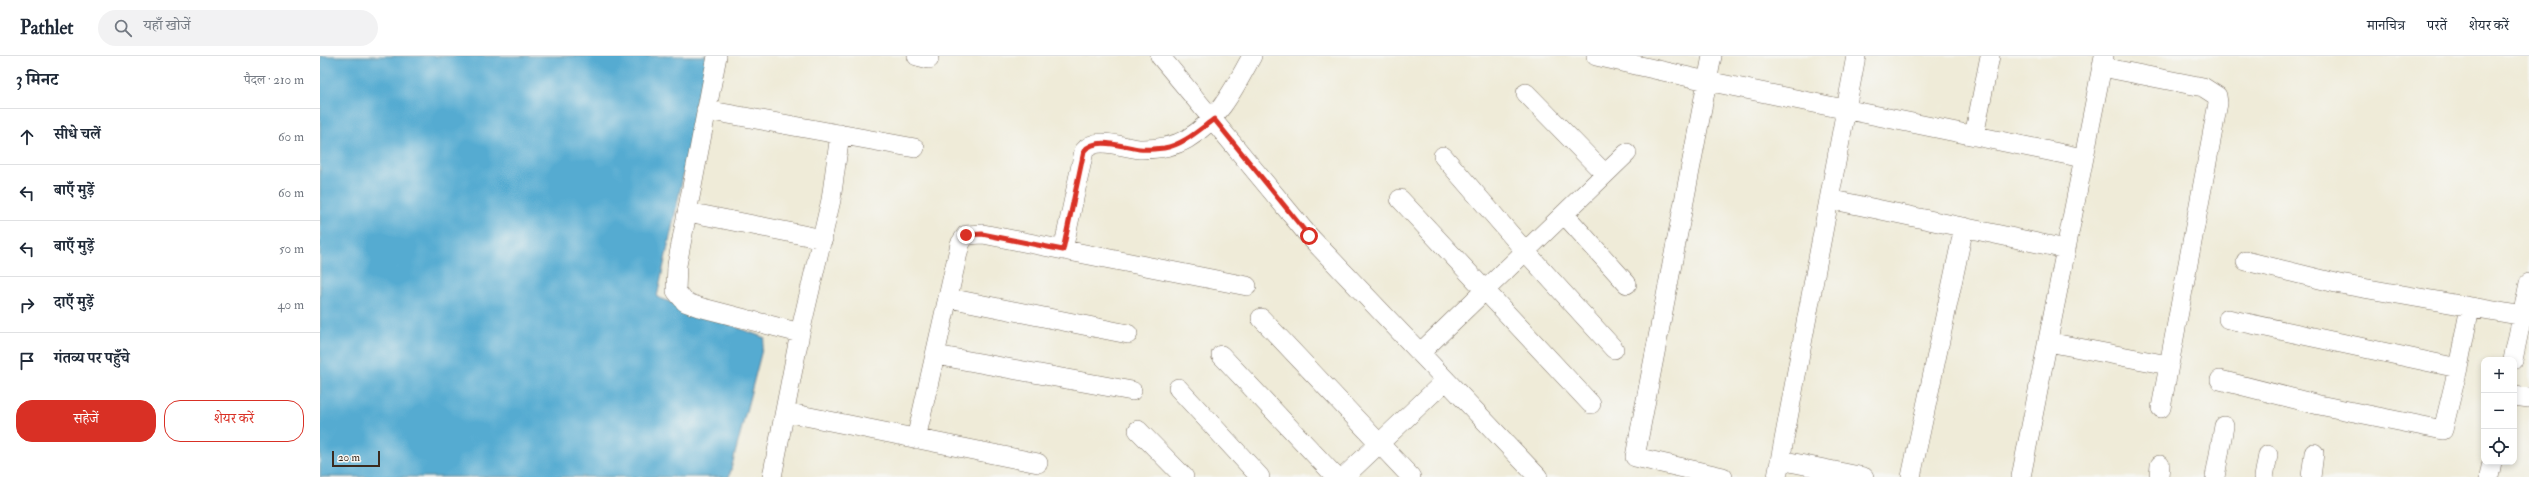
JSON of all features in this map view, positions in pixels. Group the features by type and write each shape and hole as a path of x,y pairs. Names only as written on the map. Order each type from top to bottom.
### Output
{"street":[{"path":"717,56 677,265 675,284 679,297 699,307 800,333"},
{"path":"1160,56 1214,119 1309,236 1538,477"},
{"path":"1063,250 1084,151 1088,146 1096,143 1141,149 1166,148 1186,139 1214,119 1252,56"},
{"path":"1596,56 1845,110 2083,158"},
{"path":"1712,56 1635,457 1723,477"},
{"path":"1856,56 1778,468 1864,477"},
{"path":"1974,136 1990,56"},
{"path":"2021,477 2103,62 2203,87 2217,96 2218,102 2161,408"},
{"path":"1526,93 1605,174"},
{"path":"706,110 916,148"},
{"path":"772,477 800,333 822,239 840,134"},
{"path":"1420,353 1627,153"},
{"path":"1443,156 1525,251 1614,349"},
{"path":"1400,199 1486,289 1591,404"},
{"path":"1829,199 2066,249"},
{"path":"688,212 822,239"},
{"path":"1564,214 1627,284"},
{"path":"1911,477 1964,227"},
{"path":"916,439 960,244 966,235 982,234 1247,286"},
{"path":"2246,261 2340,284 2526,317"},
{"path":"2514,357 2526,317 2529,282"},
{"path":"949,298 1128,334"},
{"path":"2220,380 2319,405 2443,430 2458,368 2470,307"},
{"path":"1261,318 1411,477"},
{"path":"2228,319 2458,368"},
{"path":"2048,342 2168,365"},
{"path":"936,355 1132,390"},
{"path":"1221,355 1336,477"},
{"path":"1344,477 1446,380"},
{"path":"1178,388 1260,477"},
{"path":"2517,396 2529,398"},
{"path":"785,412 1038,463"},
{"path":"2215,477 2224,426"},
{"path":"1138,430 1184,477"},
{"path":"2310,477 2314,453"},
{"path":"2264,477 2268,454"},
{"path":"2489,477 2491,465"}],"water":[{"path":"320,56 709,56 657,297 765,338 729,477 320,477"}],"route":[{"path":"966,235 973,233 982,234 1063,250 1084,151 1088,146 1096,143 1141,149 1166,148 1186,139 1214,119 1309,236"}]}
